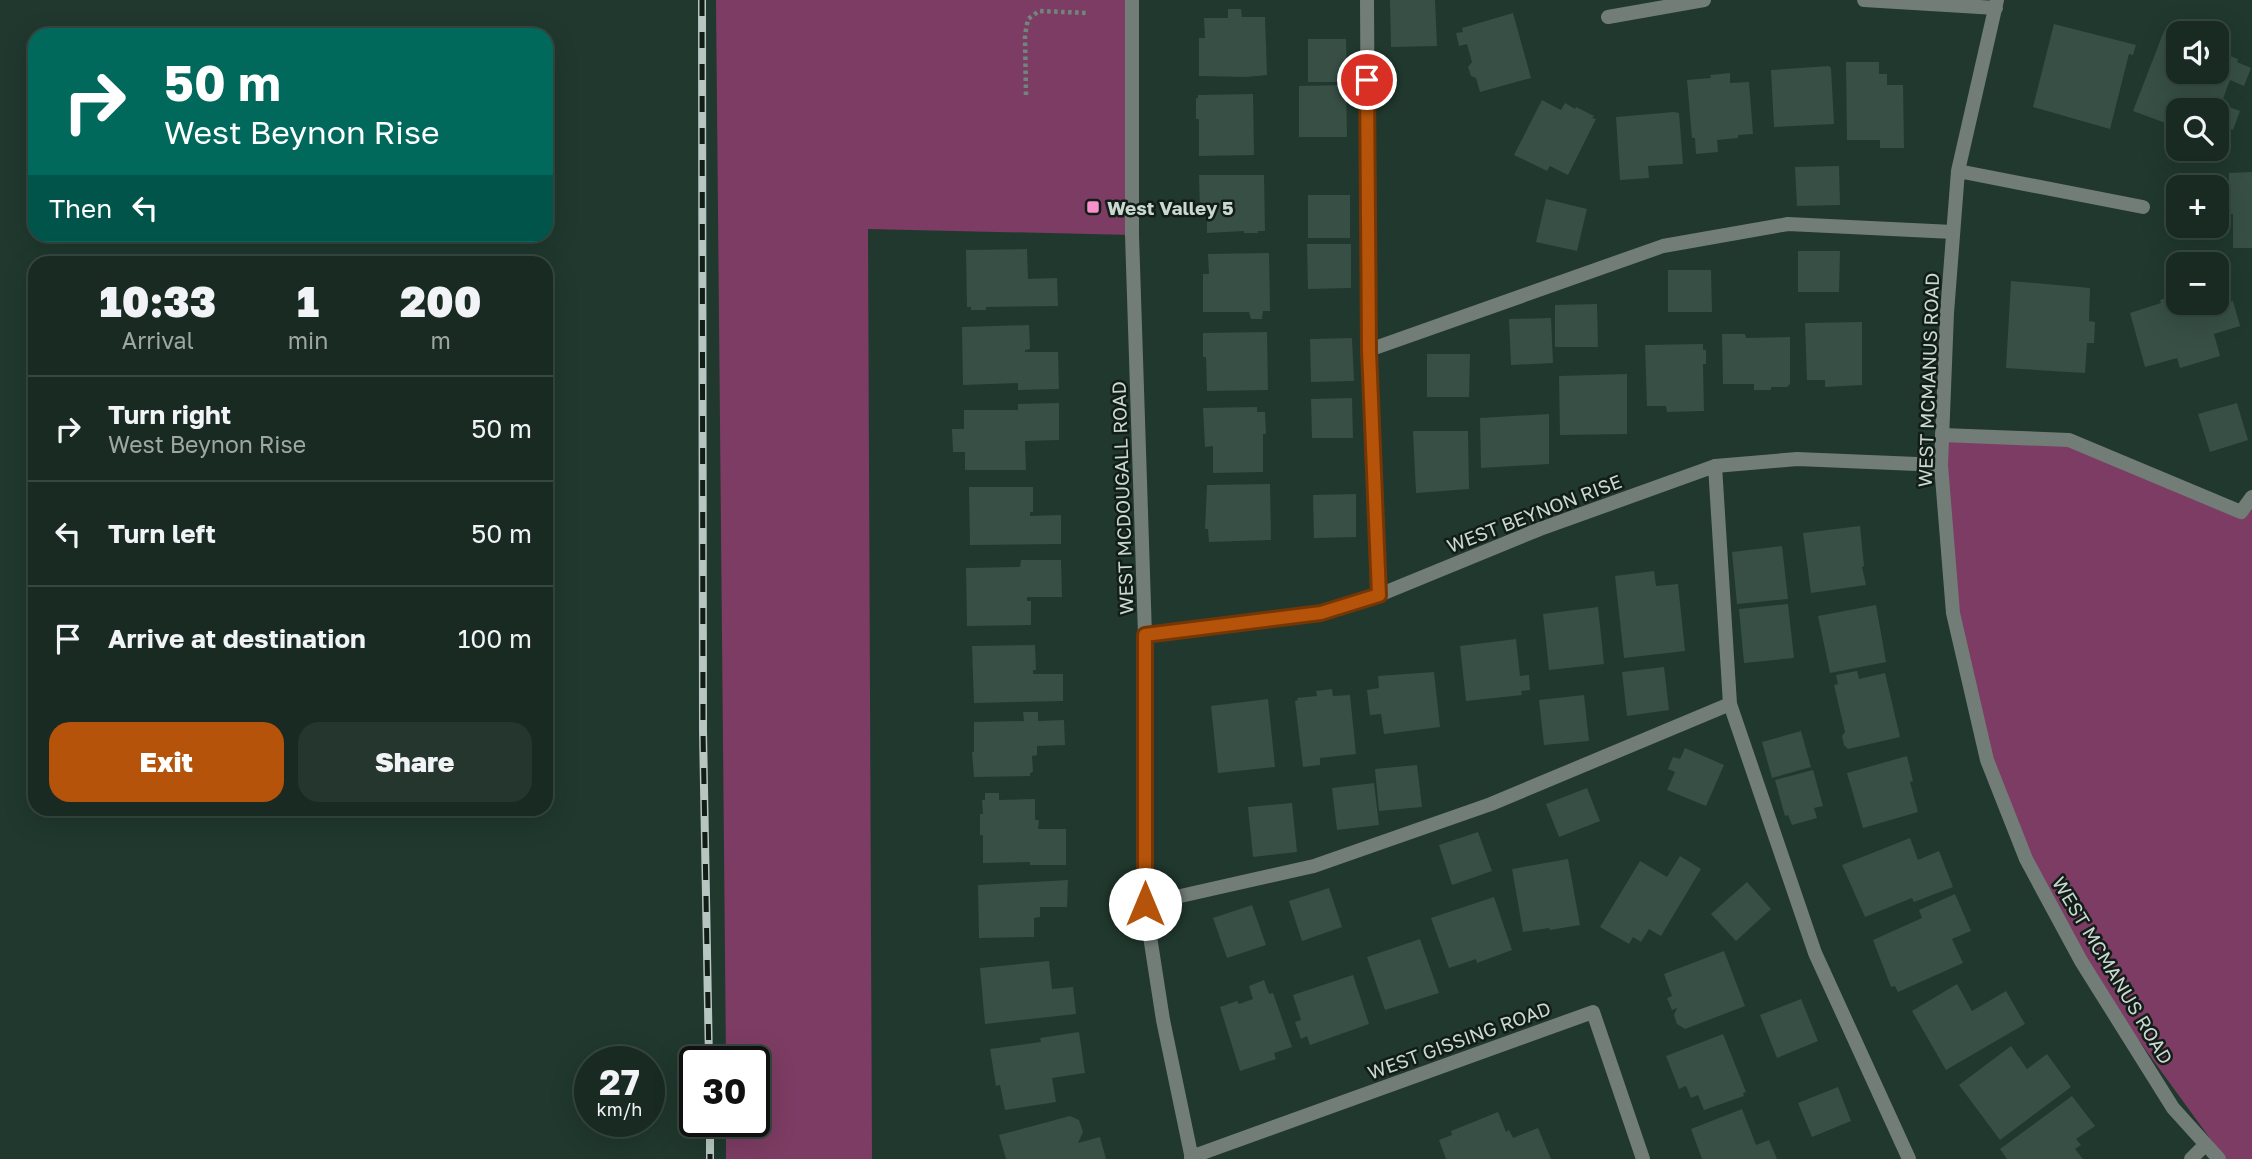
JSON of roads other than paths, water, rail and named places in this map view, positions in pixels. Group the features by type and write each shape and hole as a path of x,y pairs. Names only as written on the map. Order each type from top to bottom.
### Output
{"street":[{"name":"WEST MCDOUGALL ROAD","path":"1132,0 1132,235 1145,635 1145,904 1163,1020 1191,1158"},
{"path":"1367,0 1369,350 1379,595"},
{"path":"1608,17 1704,0"},
{"path":"1864,0 1996,4"},
{"name":"WEST MCMANUS ROAD","path":"1996,4 1958,171 1953,232 1941,465 1952,613 1987,760 2026,859 2081,961 2173,1108 2219,1159"},
{"path":"1958,171 2143,207"},
{"path":"1369,350 1664,246 1788,224 1953,232"},
{"path":"1942,435 2068,440 2241,512 2252,497"},
{"name":"WEST BEYNON RISE","path":"1145,635 1321,613 1379,595 1540,529 1715,466 1797,459 1941,465"},
{"path":"1715,466 1730,704 1815,953 1909,1159"},
{"path":"1145,904 1314,866 1490,804 1730,704"},
{"name":"WEST GISSING ROAD","path":"1191,1158 1593,1012 1643,1159"},
{"path":"2191,1159 2205,1145"}],"railway":[{"path":"702,0 703,731 709,1046"},
{"path":"710,1137 710,1159"}],"place":[{"name":"West Valley 5","path":"1093,207"}]}
